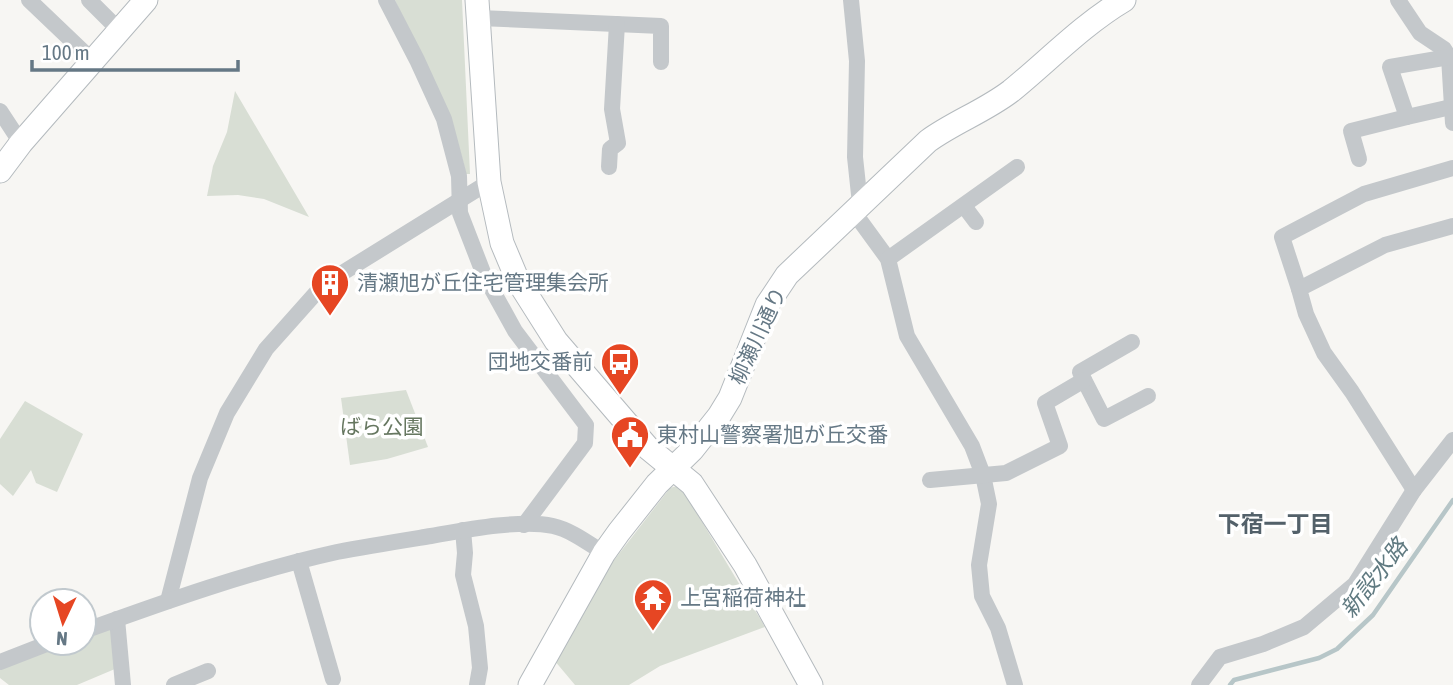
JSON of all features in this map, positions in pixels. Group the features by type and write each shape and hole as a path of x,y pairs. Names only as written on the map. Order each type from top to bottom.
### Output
{"street":[{"path":"29,0 93,61"},
{"path":"89,0 119,30"},
{"path":"0,171 21,143 146,0"},
{"path":"386,0 444,119 459,176 460,213 484,275 515,331 586,425 585,443 524,525"},
{"path":"851,0 857,61 857,208 888,260 907,336 972,446 983,475 989,504 979,565 982,596 998,628 1015,685"},
{"path":"1359,159 1351,131 1407,117 1452,115 1449,57 1444,48 1420,33 1398,0"},
{"name":"柳瀬川通り","path":"530,685 604,553 657,484 692,450 719,416 730,398 767,305 787,275 928,141 1009,93 1114,3"},
{"path":"661,62 661,26 478,9 489,182 502,243 518,281 556,341 648,448 692,484 745,565 811,685"},
{"path":"609,167 610,149 618,143 612,109 617,24"},
{"path":"1407,117 1390,67 1449,57"},
{"path":"0,111 21,143"},
{"path":"888,260 1017,167"},
{"path":"1414,489 1324,353 1306,314 1282,237 1364,194 1453,168"},
{"path":"167,601 200,478 227,414 266,349 323,285 489,182"},
{"path":"964,206 976,222"},
{"path":"1298,289 1385,245 1453,226"},
{"path":"1132,342 1080,372 1104,419 1148,396"},
{"path":"930,480 1006,473 1060,446 1045,403 1084,380"},
{"path":"1199,685 1220,657 1263,644 1304,627 1355,584 1414,489 1453,440"},
{"path":"98,626 167,601 299,561 463,530 524,525 561,528 604,553"},
{"path":"463,530 463,575 476,625 480,668 477,685"},
{"path":"299,561 334,678"},
{"path":"117,619 123,685"},
{"path":"0,662 28,651"},
{"path":"174,685 208,671"}],"green space":[{"path":"395,0 462,0 470,174 466,174 445,107"},
{"path":"235,91 309,217 264,199 238,195 207,196 213,166 227,132"},
{"name":"ばら公園","path":"406,390 428,447 387,459 350,465 341,398"},
{"path":"25,401 83,434 57,492 36,483 31,470 13,496 0,484 0,439"},
{"path":"680,485 765,627 660,666 629,685 575,685 554,660 608,568 670,488"},
{"path":"117,619 122,666 77,685 9,685 0,678 0,662 28,651 28,657 98,657 98,626"}],"waterway":[{"name":"新設水路","path":"1230,685 1234,680 1319,658 1337,649 1373,615 1453,500"}],"place":[{"name":"清瀬旭が丘住宅管理集会所","path":"330,317"},
{"name":"団地交番前","path":"620,396"},
{"name":"東村山警察署旭が丘交番","path":"630,469"},
{"name":"上宮稲荷神社","path":"653,632"}],"district":[{"name":"下宿一丁目","path":"1275,524"}]}
